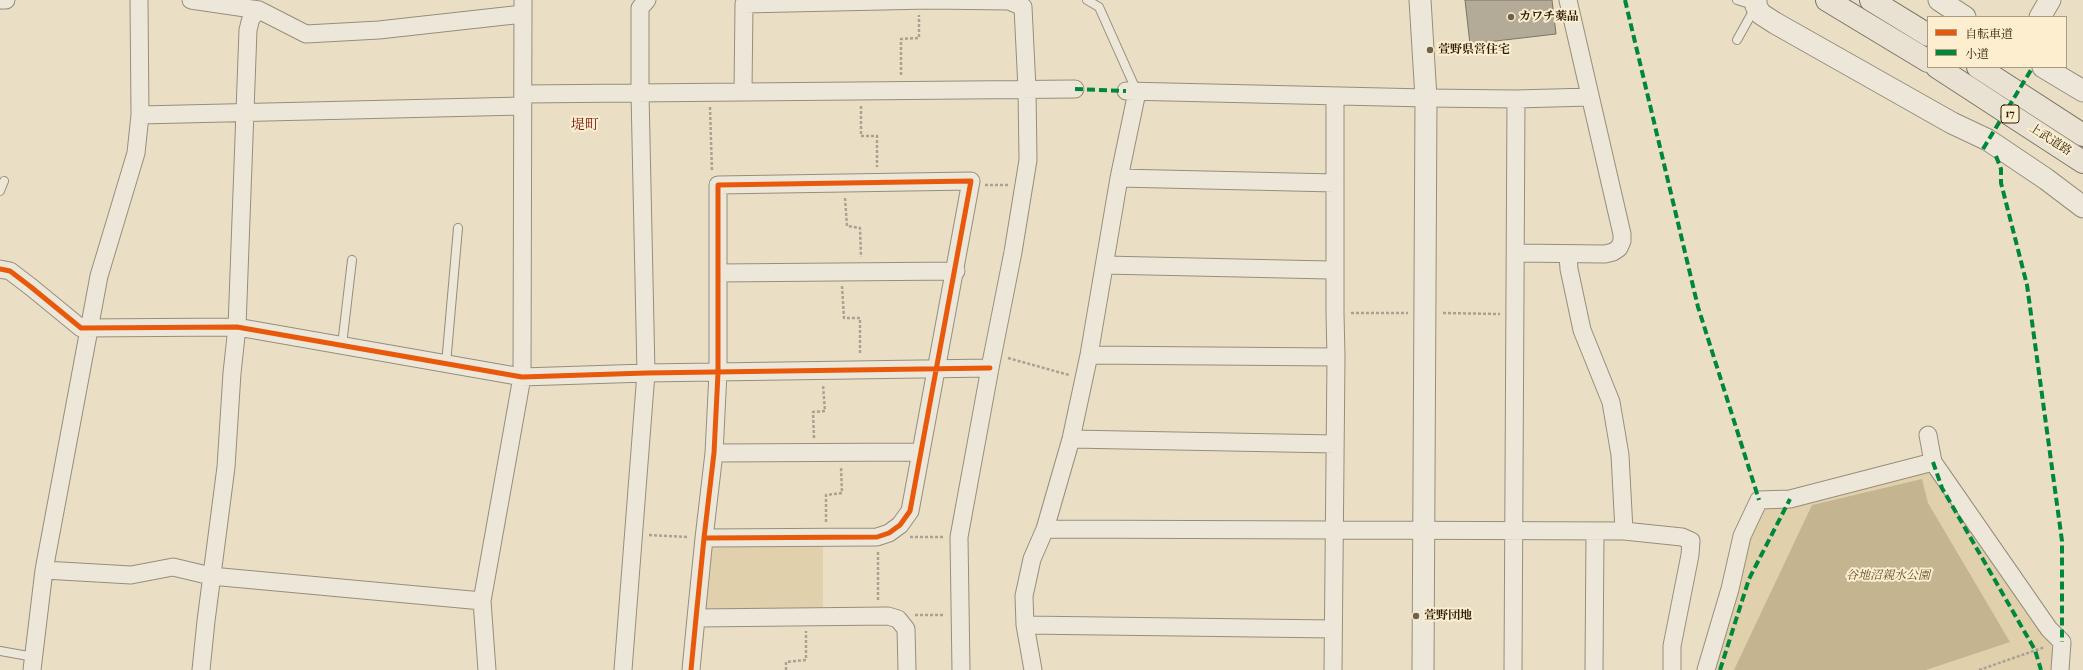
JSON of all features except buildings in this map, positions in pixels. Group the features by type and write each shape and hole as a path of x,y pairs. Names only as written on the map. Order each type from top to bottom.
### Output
{"highway":[{"path":"1827,0 1927,60"},
{"path":"1871,0 1927,34"},
{"name":"上武道路","path":"1939,68 2083,162"},
{"name":"上武道路","path":"1980,68 2083,135"}],"street":[{"path":"0,0 6,0"},
{"path":"33,663 44,570 99,276 136,153 140,115 139,0"},
{"path":"192,0 259,10 306,34 379,30 523,7 522,377 482,601 487,670"},
{"path":"623,670 646,373 640,93 640,8 647,0"},
{"path":"743,92 744,4 929,0 1009,1 1023,7 1027,90 1028,160 1013,252 991,361 959,537 961,670"},
{"path":"1420,0 1426,98 1422,531 1423,670"},
{"path":"1516,253 1568,255 1605,254 1613,252 1619,248 1622,241 1622,234 1568,0"},
{"path":"1939,0 1963,16"},
{"path":"2041,16 2050,0"},
{"path":"1750,2 1761,14 1775,23 1952,123 1988,140 2046,179 2083,207"},
{"path":"201,670 211,576 226,467 232,373 238,327 248,30 252,18 259,10"},
{"path":"2045,68 2083,92"},
{"path":"140,115 244,114 640,93 1075,89"},
{"path":"1033,670 1025,625 1024,596 1032,559 1045,529 1071,439 1084,380 1119,178 1131,92 1516,99 1590,97"},
{"path":"1333,670 1336,357 1335,96"},
{"path":"1513,670 1516,99"},
{"path":"1119,178 1336,182"},
{"path":"691,670 704,538 714,453 718,373 718,185 971,181 956,271 920,452 910,511 900,525 889,533 877,537 704,538"},
{"path":"1568,255 1569,269 1582,330 1611,402 1620,455 1624,531"},
{"path":"1104,265 1329,270"},
{"path":"0,269 10,271 81,328 238,327 522,377 646,373 718,373 937,368 991,361"},
{"path":"718,273 956,271"},
{"path":"1089,355 1336,357"},
{"path":"1928,435 1933,462 2049,629 2062,642 2060,670"},
{"path":"1071,439 1335,444"},
{"path":"714,453 920,452"},
{"path":"1706,670 1730,589 1742,536 1759,500 1790,499 1933,462"},
{"path":"1045,529 1514,532 1624,531 1682,536 1691,541 1690,555 1672,646 1672,670"},
{"path":"1594,670 1595,532"},
{"path":"44,570 131,575 173,568 211,576 482,601"},
{"path":"696,618 883,616 898,619 906,629 907,670"},
{"path":"1025,625 1333,629"}],"lane":[{"path":"1087,0 1100,7 1131,92"},
{"path":"1737,40 1750,2"},
{"path":"0,191 4,181"},
{"path":"446,364 458,228"},
{"path":"342,345 352,260"},
{"path":"0,651 33,663"}],"path":[{"path":"901,91 901,39 919,38 918,0"},
{"path":"861,91 861,136 877,136 877,183"},
{"path":"710,92 712,176 718,189"},
{"path":"844,183 847,226 860,228 861,272"},
{"path":"970,186 1015,185"},
{"path":"842,272 844,318 860,318 860,369"},
{"path":"1335,313 1412,313"},
{"path":"1435,313 1516,315"},
{"path":"991,361 1084,380"},
{"path":"815,453 813,412 825,411 823,370"},
{"path":"826,537 826,495 842,493 840,452"},
{"path":"634,535 704,538"},
{"path":"877,537 883,616 961,614"},
{"path":"906,537 959,537"},
{"path":"786,670 786,662 806,660 806,617"},
{"path":"1979,670 2062,642"}],"green space":[{"name":"谷地沼親水公園","path":"1918,470 1929,472 1939,483 2050,639 2054,670 1710,670 1749,537 1765,507"},
{"path":"823,542 823,614 710,614 702,603 707,549 716,543"}],"shaded area":[{"name":"谷地沼親水公園","path":"1922,479 1928,503 2010,642 1926,670 1734,670 1812,505"}],"marked path":[{"path":"1625,0 1698,307 1759,500"},
{"path":"1983,149 2031,70"},
{"path":"1075,89 1126,91"},
{"path":"1996,156 2001,169 2001,183 2027,285 2062,541 2062,642"},
{"path":"1933,462 1942,488 2035,650 2041,670"},
{"path":"1720,670 1749,579 1790,499"}],"cycle path":[{"path":"691,670 704,538 714,453 718,373 718,185 971,181 910,511 900,525 889,533 877,537 704,538"},
{"path":"0,269 10,271 81,328 237,327 522,377 646,373 990,368"}],"place":[{"name":"カワチ薬品","path":"1511,17"},
{"name":"萱野県営住宅","path":"1430,50"},
{"name":"萱野団地","path":"1416,616"}],"district":[{"name":"堤町","path":"585,126"}]}
